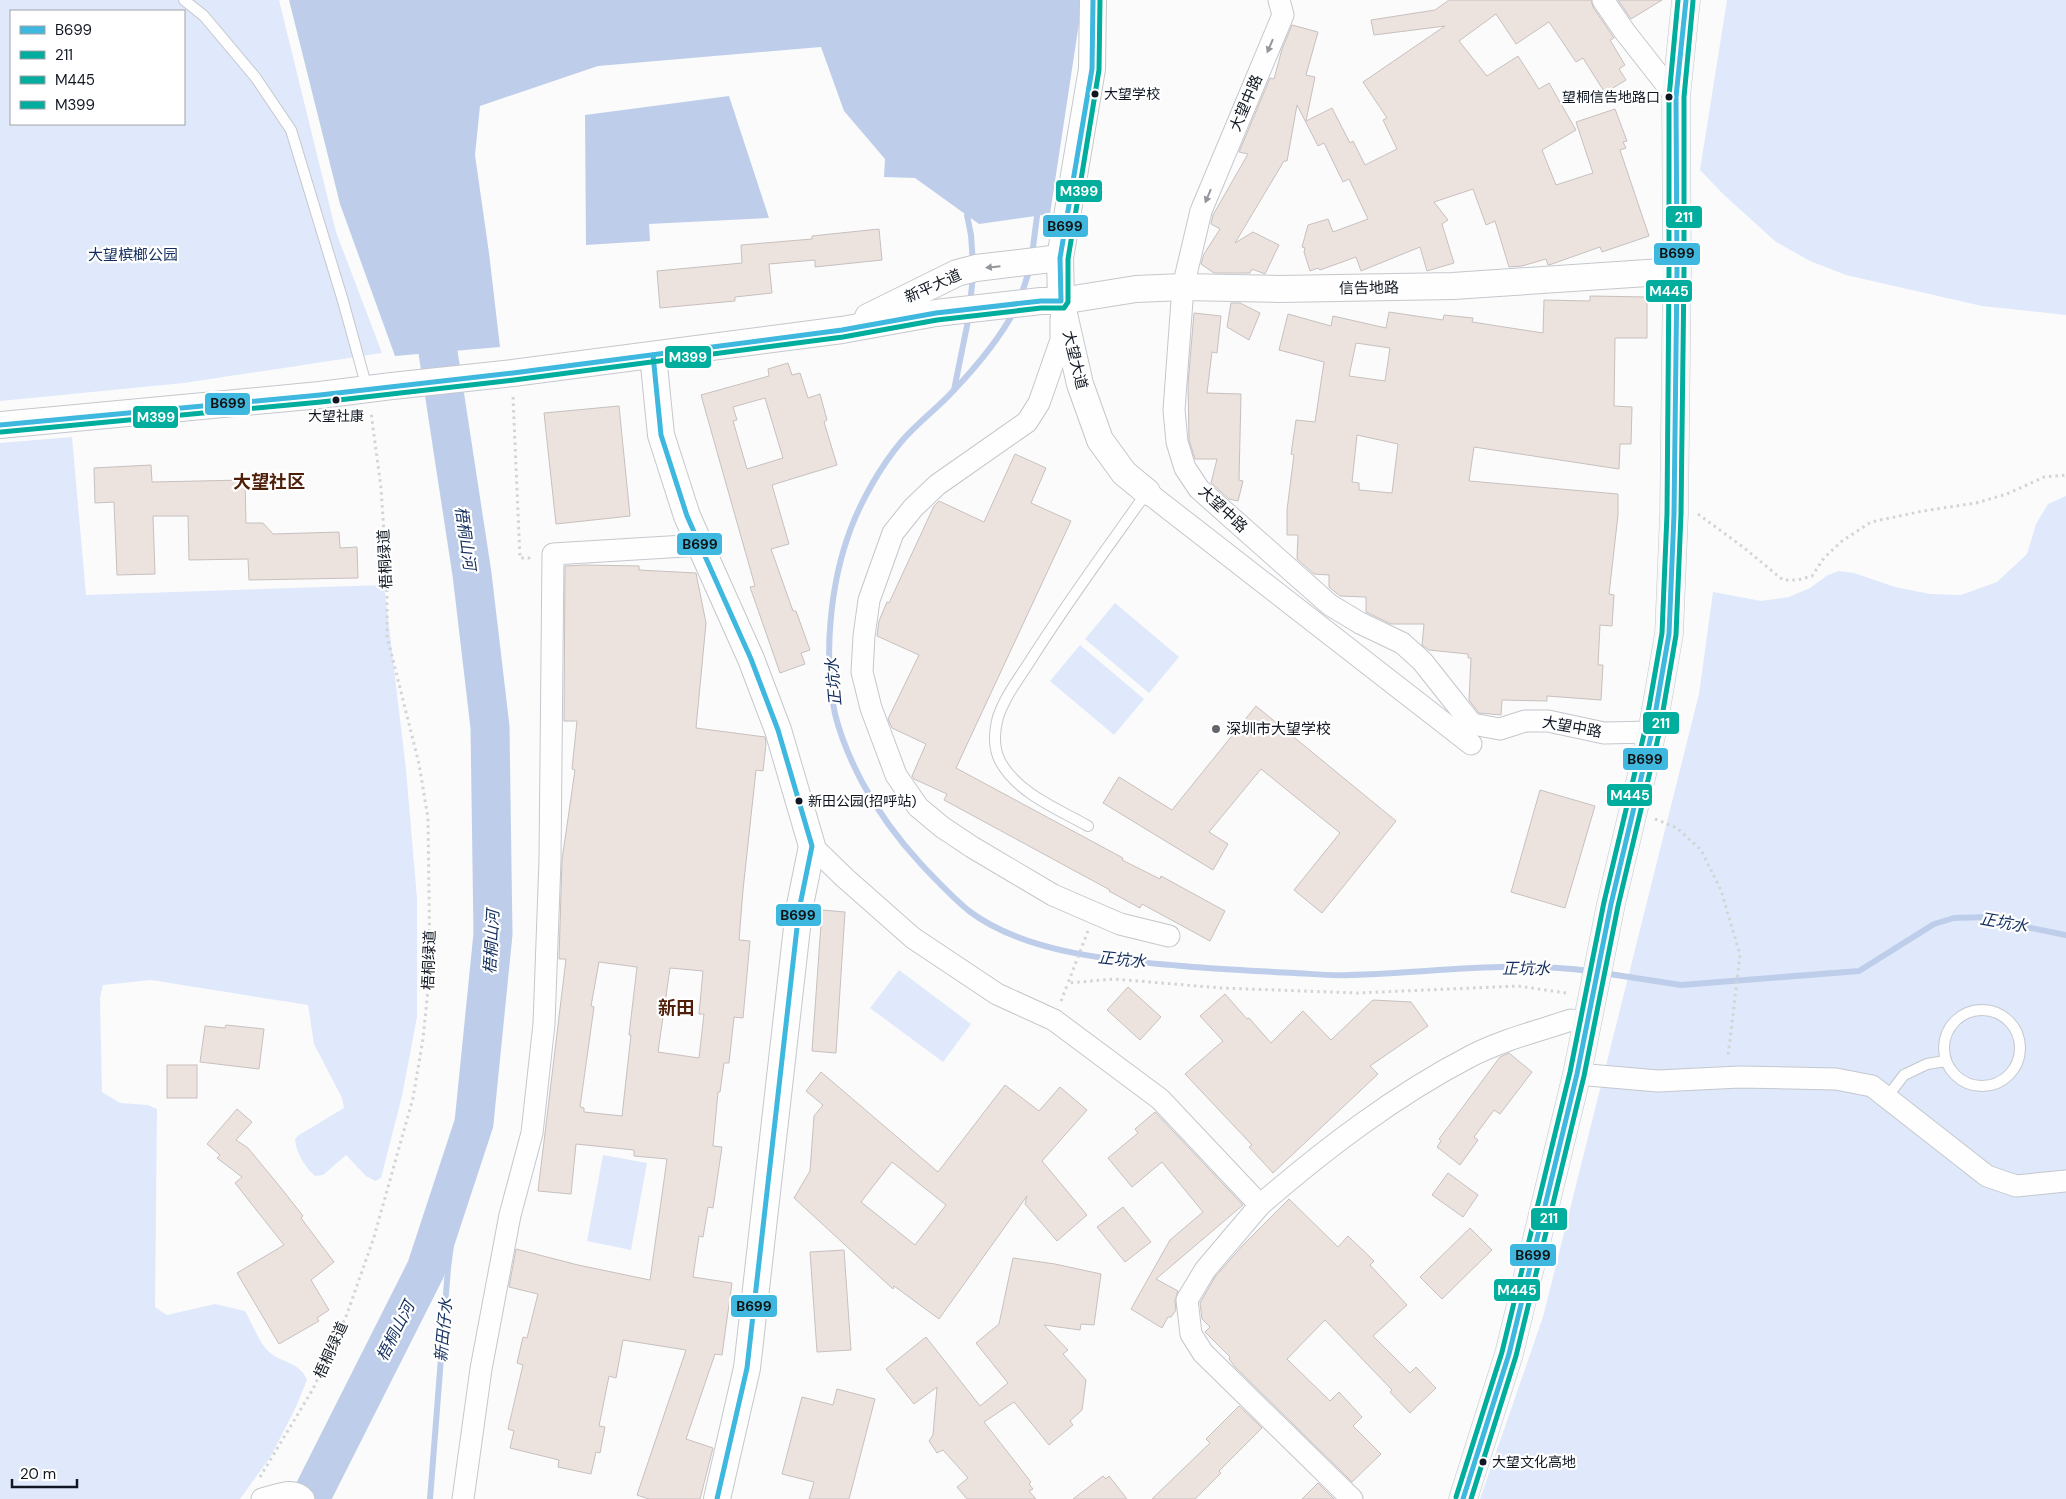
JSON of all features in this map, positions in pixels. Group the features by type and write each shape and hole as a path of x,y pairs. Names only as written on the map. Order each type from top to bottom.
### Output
{"main road":[{"path":"1463,1499 1509,1354 1577,1074 1583,1015 1602,953 1611,904 1652,732 1669,634 1674,514 1677,271 1676,98 1686,0"}],"street":[{"name":"大望大道","path":"1094,0 1092,69 1051,259 1051,301 1100,440 1124,473 1147,492"},
{"name":"大望中路","path":"1279,0 1283,15 1201,211 1183,287 1174,410 1177,442 1185,468 1200,489 1330,605 1360,623 1402,643 1422,661 1472,724 1500,729 1525,721 1548,721 1604,733 1652,732"},
{"path":"1603,0 1676,98"},
{"name":"新平大道","path":"842,330 957,273 976,268 1051,259"},
{"name":"信告地路","path":"1051,301 1136,289 1183,287 1453,286 1677,271"},
{"name":"新平大道","path":"0,425 310,396 513,374 842,330 936,313 1051,301"},
{"path":"1051,301 1061,340 1039,403 1027,422 937,485 913,508 893,533 869,600 862,672 871,708 892,766 918,807 942,827 996,862 1053,895 1120,924 1169,936"},
{"path":"653,355 661,435 687,516 751,659 778,730 812,846 799,910 747,1368 717,1499"},
{"path":"1147,492 1471,744"},
{"path":"462,1499 482,1369 510,1215 532,1133 544,1024 550,860 553,554 701,545"},
{"path":"812,846 845,878 914,938 997,994 1054,1020 1160,1099 1260,1205"},
{"path":"1352,1499 1203,1353 1191,1334 1187,1300 1205,1270 1260,1205 1319,1155 1403,1096 1472,1056 1583,1015"},
{"path":"1577,1074 1658,1081 1725,1078 1836,1079 1872,1086 1987,1176 2016,1186 2066,1181"},
{"path":"260,1491 290,1492 300,1494 304,1499"}],"lane":[{"path":"184,0 204,16 256,78 291,130 367,389"},
{"path":"1088,826 1034,796 1012,776 999,760 994,744 994,732 1005,700 1050,629 1147,492"},
{"path":"1992,1011 2003,1016 2012,1025 2018,1036 2020,1049 2017,1062 2006,1077 1990,1086 1977,1086 1965,1082 1954,1075 1946,1061 1944,1040 1949,1028 1967,1012 1992,1011"},
{"path":"1887,1097 1904,1075 1927,1064 1946,1061"}],"path":[{"path":"513,374 520,558 529,558 529,568"},
{"name":"梧桐绿道","path":"260,1491 313,1389 347,1314 377,1228 413,1098 424,1039 430,970 428,818 419,764 387,636 387,580 381,488 367,389"},
{"path":"1674,514 1699,514 1783,580 1798,580 1812,576 1824,558 1842,541 1871,522 1923,511 1976,503 2007,494 2044,477 2066,475"},
{"path":"1633,810 1677,828 1701,850 1721,890 1740,955 1725,1078"},
{"path":"1095,913 1068,983 1114,979 1221,988 1357,993 1518,986 1566,994 1583,1015"}],"green space":[{"name":"大望槟榔公园","path":"0,0 279,0 336,232 382,353 184,383 0,401"},
{"path":"1727,0 2066,0 2066,315 1982,306 1846,275 1810,261 1776,242 1723,194 1700,170"},
{"path":"72,437 86,595 384,585 406,769 417,899 417,1017 402,1096 381,1178 375,1181 366,1176 346,1155 323,1175 315,1176 299,1154 295,1139 344,1108 342,1098 314,1044 308,1005 151,980 103,985 100,998 102,1092 120,1103 148,1105 157,1109 155,1307 167,1315 215,1304 245,1311 267,1350 277,1358 299,1369 307,1380 295,1409 271,1456 240,1499 0,1499 0,443"},
{"path":"2066,496 2066,1499 1480,1499 1543,1317 1699,694 1713,592 1761,601 1789,597 1810,588 1828,575 1839,571 1854,573 1895,587 1930,594 1961,595 1997,582 2027,554 2036,524 2048,504"},
{"path":"1115,603 1179,657 1149,693 1085,639"},
{"path":"1080,645 1144,699 1114,735 1050,681"},
{"path":"899,970 971,1024 943,1062 870,1008"},
{"path":"603,1155 647,1163 631,1250 587,1241"}],"shaded area":[{"path":"289,0 1079,0 1081,10 1050,214 979,224 915,178 884,177 885,159 844,111 821,47 598,66 480,106 475,155 500,347 395,356 340,204"},
{"path":"729,96 769,218 649,224 650,241 586,245 585,115"}],"building":[{"path":"1449,0 1591,0 1593,7 1614,38 1610,40 1625,65 1619,69 1626,80 1605,93 1583,58 1576,62 1549,22 1516,44 1496,14 1459,41 1487,76 1518,56 1539,89 1549,83 1576,130 1542,150 1556,185 1593,173 1576,122 1615,109 1627,141 1623,142 1626,148 1620,150 1649,236 1602,252 1600,247 1548,265 1546,259 1522,266 1509,267 1495,221 1486,225 1473,189 1434,202 1448,220 1442,224 1454,263 1427,271 1420,247 1361,271 1356,257 1320,270 1318,268 1310,271 1304,252 1305,248 1302,247 1308,225 1328,219 1333,232 1368,219 1349,179 1343,182 1324,143 1318,146 1297,105 1287,161 1284,161 1235,243 1253,232 1279,245 1265,274 1252,269 1250,273 1214,273 1201,264 1204,254 1220,229 1211,224 1213,215 1248,154 1239,152 1270,78 1274,79 1282,49 1292,25 1318,32 1306,75 1315,77 1306,121 1332,108 1350,143 1353,141 1365,165 1397,149 1383,120 1387,118 1363,82 1445,26 1374,35 1371,20 1435,10"},
{"path":"1618,0 1662,0 1631,19"},
{"path":"879,229 882,260 815,267 815,260 769,264 772,293 735,297 735,301 660,308 657,271 742,263 741,245 812,239 812,236"},
{"path":"1590,296 1647,297 1647,338 1615,338 1614,406 1632,407 1631,444 1620,444 1619,469 1474,447 1469,481 1618,494 1618,515 1609,594 1614,595 1612,626 1600,625 1598,665 1603,665 1601,700 1547,696 1547,701 1502,700 1501,715 1479,713 1469,700 1471,658 1468,658 1468,654 1429,650 1422,645 1424,624 1391,624 1366,612 1366,597 1340,596 1329,587 1329,575 1314,574 1297,559 1298,535 1287,535 1287,510 1294,455 1291,454 1296,420 1315,422 1324,362 1279,350 1288,314 1331,326 1333,316 1386,328 1389,312 1443,320 1444,315 1473,318 1472,322 1543,333 1544,300 1590,301","holes":["1356,343 1390,348 1385,381 1349,376","1357,435 1398,444 1392,493 1359,490 1359,483 1352,482"]},
{"path":"1231,303 1240,303 1260,313 1249,340 1227,327"},
{"path":"1194,313 1221,316 1217,353 1212,352 1207,393 1241,394 1239,480 1243,481 1238,501 1229,499 1211,483 1217,459 1195,459 1189,440 1188,384"},
{"path":"788,363 792,375 800,373 808,398 820,394 827,420 824,422 837,465 772,485 789,544 771,549 793,611 796,611 810,650 801,653 805,664 780,673 750,587 755,586 701,395 769,376 768,369","holes":["765,398 783,458 747,469 733,421 737,420 733,407"]},
{"path":"619,406 630,516 556,524 544,413"},
{"path":"1015,454 1046,468 1031,503 1071,521 956,768 1123,858 1122,860 1160,879 1161,876 1225,911 1210,941 1142,904 1140,908 944,800 947,794 914,779 912,776 926,744 892,728 888,719 919,655 877,636 879,621 887,602 889,603 934,506 939,501 984,522"},
{"path":"151,465 152,482 245,480 246,523 263,523 273,534 339,532 340,548 357,547 358,578 249,580 248,559 189,560 188,516 153,516 155,574 117,575 114,502 95,503 94,468"},
{"path":"565,566 639,566 639,570 696,573 706,623 696,728 765,737 763,771 756,770 739,940 750,941 743,1018 734,1017 729,1063 724,1063 720,1092 718,1092 713,1146 722,1147 713,1208 708,1207 703,1237 699,1236 693,1277 732,1283 722,1355 715,1354 686,1439 713,1448 700,1499 649,1499 637,1495 686,1350 623,1340 616,1378 609,1376 599,1426 605,1427 600,1453 596,1452 591,1474 558,1467 559,1460 510,1448 514,1431 508,1429 523,1365 517,1363 523,1337 527,1338 538,1294 509,1287 516,1249 578,1265 650,1280 667,1159 634,1156 634,1150 576,1144 571,1194 538,1191 566,959 559,959 562,860 575,770 572,769 577,721 564,721","holes":["599,962 637,967 622,1116 584,1112 584,1108 580,1107 594,1007 591,1006","670,968 703,971 699,1014 704,1014 699,1058 658,1052"]},
{"path":"1256,706 1396,821 1322,913 1294,890 1340,833 1261,769 1209,832 1228,844 1213,870 1103,803 1119,777 1172,810"},
{"path":"1540,790 1595,806 1565,908 1511,892"},
{"path":"822,910 845,912 836,1053 812,1051"},
{"path":"1128,987 1161,1017 1140,1040 1107,1010"},
{"path":"1225,994 1271,1043 1303,1011 1331,1040 1373,1000 1411,1002 1428,1026 1370,1066 1378,1074 1273,1173 1249,1147 1252,1145 1185,1074 1223,1041 1200,1016"},
{"path":"226,1025 264,1029 259,1069 200,1062 205,1026 225,1028"},
{"path":"1509,1053 1532,1072 1500,1114 1494,1110 1474,1137 1478,1140 1460,1165 1437,1147 1441,1141 1439,1139 1500,1057"},
{"path":"167,1065 197,1065 197,1098 167,1098"},
{"path":"821,1072 938,1172 1005,1085 1039,1111 1060,1087 1087,1110 1042,1161 1087,1215 1057,1241 1025,1204 1027,1196 939,1319 894,1286 893,1289 794,1198 810,1171 814,1116 823,1105 806,1091","holes":["892,1162 946,1205 915,1245 861,1202"]},
{"path":"237,1109 252,1122 236,1140 248,1148 281,1188 303,1216 301,1218 334,1262 311,1280 329,1310 317,1318 319,1321 279,1344 237,1273 284,1245 235,1183 242,1177 217,1158 220,1155 207,1144"},
{"path":"1155,1112 1243,1205 1156,1279 1178,1291 1175,1301 1176,1310 1171,1317 1168,1317 1162,1328 1131,1309 1170,1240 1203,1212 1162,1162 1132,1187 1108,1158 1138,1133 1135,1129"},
{"path":"1448,1173 1478,1195 1463,1217 1432,1195"},
{"path":"1289,1199 1338,1247 1348,1236 1374,1261 1370,1265 1407,1305 1373,1336 1410,1373 1416,1367 1436,1388 1410,1413 1390,1392 1392,1390 1325,1320 1287,1359 1330,1401 1339,1392 1362,1417 1353,1426 1381,1454 1352,1482 1235,1367 1229,1359 1230,1357 1205,1332 1210,1327 1202,1319 1200,1303 1215,1277 1243,1245"},
{"path":"1123,1207 1151,1242 1125,1262 1097,1227"},
{"path":"1470,1228 1492,1250 1442,1299 1420,1277"},
{"path":"844,1250 851,1350 817,1352 810,1252"},
{"path":"1013,1258 1055,1264 1101,1274 1094,1325 1081,1324 1080,1330 1044,1325 1068,1350 1063,1354 1086,1380 1082,1410 1070,1421 1073,1425 1049,1445 1014,1402 984,1422 1031,1482 1029,1484 1033,1489 1029,1491 1036,1499 967,1499 957,1487 968,1478 943,1450 937,1453 929,1441 933,1435 937,1387 914,1404 886,1369 926,1337 980,1406 1008,1383 976,1343 999,1324"},
{"path":"837,1389 875,1399 849,1499 809,1499 814,1482 782,1474 802,1397 833,1405"},
{"path":"1239,1406 1262,1428 1219,1471 1221,1473 1195,1499 1152,1499 1210,1443 1206,1439"},
{"path":"1103,1476 1106,1479 1109,1476 1127,1499 1073,1499"},
{"path":"1318,1483 1334,1499 1302,1499"}],"waterway":[{"path":"967,215 971,235 973,264"},
{"name":"正坑水","path":"1032,255 1037,216"},
{"name":"正坑水","path":"1021,296 1030,268"},
{"path":"970,304 973,276"},
{"name":"正坑水","path":"1015,310 995,342 971,371 948,397 907,435 886,461 855,517 838,572 829,645 829,669 835,714 854,766 868,793 896,835 913,855 963,906 993,926 1020,938 1078,954 1167,965 1329,975 1500,967 1560,968 1590,971"},
{"path":"954,390 969,316"},
{"name":"梧桐山河","path":"310,1499 426,1269 474,1123 493,934 490,727 472,574 438,352"},
{"name":"正坑水","path":"1603,973 1681,985 1859,971 1934,924 1954,918 1987,917 2066,935"},
{"name":"新田仔水","path":"430,1499 448,1268 462,1161"}],"transit line":[{"name":"B699","path":"0,425 320,395 513,373 842,330 936,313 1041,301 1061,301 1060,258 1092,69 1093,0"},
{"name":"M399","path":"1,432 321,402 514,380 843,337 937,320 1041,308 1064,308 1068,302 1068,259 1099,70 1100,0"},
{"name":"M445","path":"1456,1497 1502,1352 1570,1072 1604,902 1645,730 1662,633 1667,514 1669,97 1678,0"},
{"name":"B699","path":"1463,1499 1509,1354 1577,1074 1611,904 1652,732 1669,634 1674,514 1677,271 1676,97 1686,0"},
{"name":"211","path":"1471,1499 1516,1356 1584,1076 1618,906 1659,734 1676,635 1681,514 1684,97 1693,1"},
{"name":"B699","path":"653,355 661,435 687,516 751,659 778,730 812,846 799,910 747,1368 717,1499"}],"place":[{"name":"大望学校","path":"1095,94"},
{"name":"望桐信告地路口","path":"1669,97"},
{"name":"大望社康","path":"336,400"},
{"name":"深圳市大望学校","path":"1216,729"},
{"name":"新田公园(招呼站)","path":"799,801"},
{"name":"大望文化高地","path":"1483,1462"}],"district":[{"name":"大望社区","path":"269,482"},
{"name":"新田","path":"676,1008"}]}
